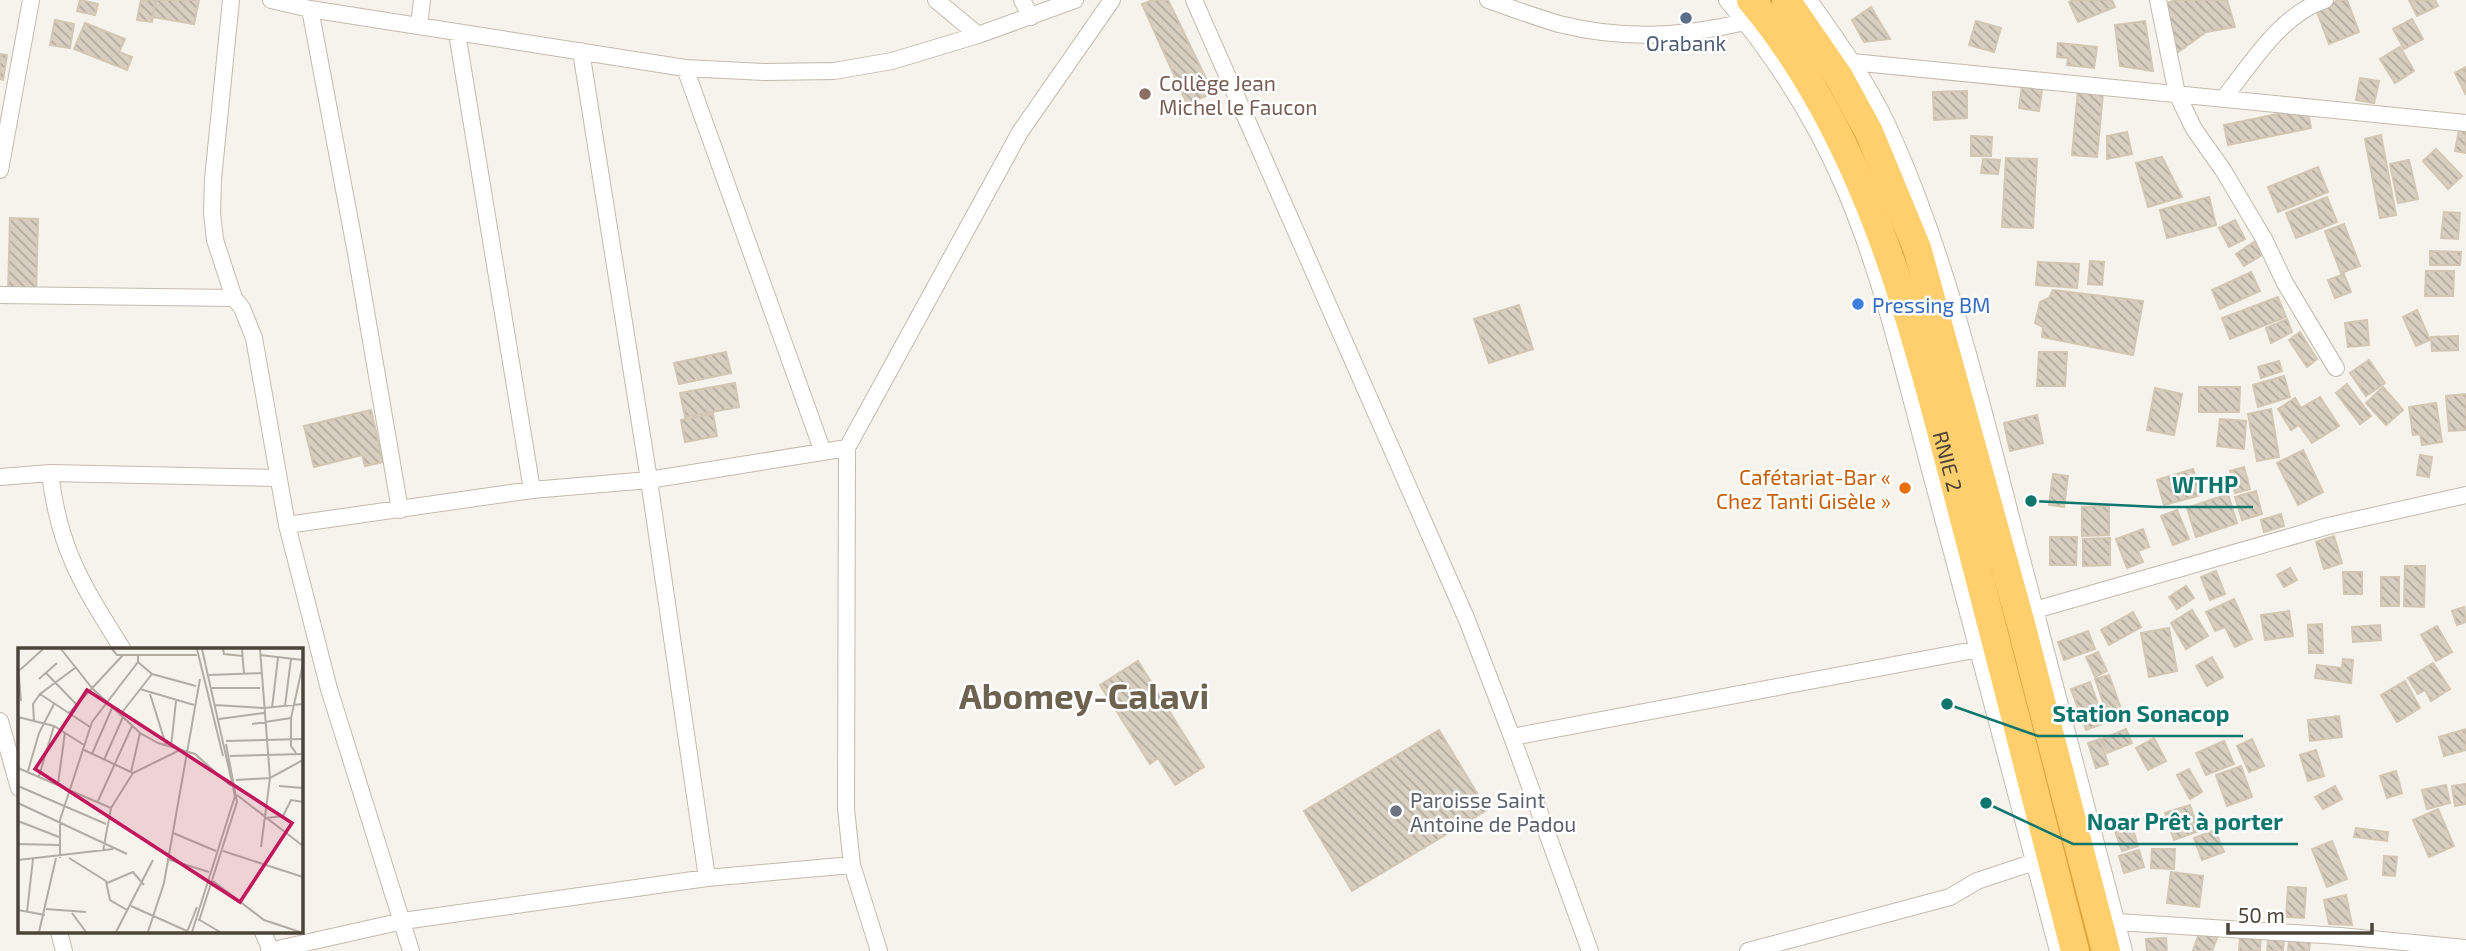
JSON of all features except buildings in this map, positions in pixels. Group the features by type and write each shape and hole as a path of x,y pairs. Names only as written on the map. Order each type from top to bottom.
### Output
{"highway":[{"name":"RNIE 2","path":"1786,0 1839,76 1869,132 1917,248 2021,624 2106,951"},
{"name":"RNIE 2","path":"1748,11 1766,18 1820,98 1852,163 1890,262 1932,397 2076,951"}],"street":[{"path":"0,170 30,0"},
{"path":"231,0 213,179 212,213 215,240 234,298 242,308 254,338 287,525 329,689 411,951"},
{"path":"271,0 310,9 685,68 765,72 834,71 892,61 978,35 1075,0"},
{"path":"419,26 422,0"},
{"path":"936,0 978,35"},
{"path":"1022,0 1031,17"},
{"path":"879,951 852,864 846,808 847,447 1020,132 1112,0"},
{"path":"1194,0 1467,620 1590,951"},
{"path":"1488,0 1561,24 1635,35 1703,32 1748,11"},
{"path":"1727,0 1748,11 1769,54 1828,153 1846,193 1876,275 1979,649 2058,951"},
{"path":"1809,0 1852,62 1887,124 1925,216 1973,374 2124,951"},
{"path":"2158,0 2177,94 2194,129 2223,170 2264,239 2285,283 2336,368"},
{"path":"2224,99 2292,17 2308,6 2325,0"},
{"path":"310,9 356,253 400,510"},
{"path":"457,33 532,490"},
{"path":"581,51 649,480 707,878"},
{"path":"1852,62 2466,123"},
{"path":"685,68 823,452"},
{"path":"0,295 234,298"},
{"path":"287,525 532,490 649,480 847,447"},
{"path":"0,477 50,473 277,478"},
{"path":"50,473 54,509 73,566 122,648"},
{"path":"2035,610 2328,526 2466,495"},
{"path":"1512,737 1979,649"},
{"path":"0,721 18,784"},
{"path":"1748,951 1950,897 1977,881 2034,862"},
{"path":"264,934 270,951 403,921 707,878 852,864"},
{"path":"2116,922 2340,936 2466,948"},
{"path":"60,934 64,951"}],"place":[{"name":"Orabank","path":"1686,18"},
{"name":"Collège Jean Michel le Faucon","path":"1145,94"},
{"name":"Pressing BM","path":"1858,304"},
{"name":"Cafétariat-Bar « Chez Tanti Gisèle »","path":"1905,488"},
{"name":"WTHP","path":"2031,501"},
{"name":"Station Sonacop","path":"1947,704"},
{"name":"Noar Prêt à porter","path":"1986,803"},
{"name":"Paroisse Saint Antoine de Padou","path":"1396,811"}],"district":[{"name":"Abomey-Calavi","path":"1084,695"}]}
